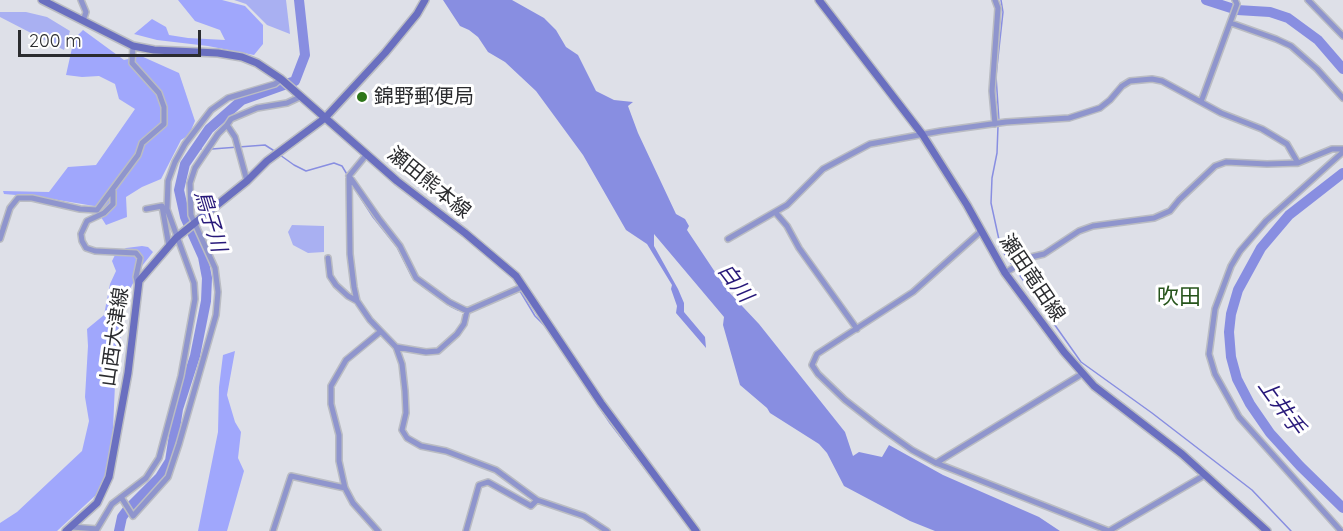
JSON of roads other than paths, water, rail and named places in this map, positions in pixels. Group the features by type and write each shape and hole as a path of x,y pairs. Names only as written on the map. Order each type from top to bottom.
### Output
{"main road":[{"name":"瀬田熊本線","path":"42,0 134,46 154,50 218,53 242,57 257,63 281,79 397,181 508,269 601,403 696,531"},
{"name":"山西大津線","path":"69,529 97,503 109,477 130,363 139,281 177,236 247,181 267,161 325,118 385,53 417,14 425,0"},
{"name":"瀬田竜田線","path":"821,1 922,134 1005,273 1082,374 1094,386 1152,430 1267,531"}],"street":[{"path":"81,0 86,12 83,21"},
{"path":"995,0 998,8 992,91 998,123"},
{"path":"1308,0 1343,36"},
{"path":"1201,102 1231,23 1236,2"},
{"path":"1231,23 1291,46 1317,69 1343,98"},
{"path":"0,239 10,208 18,198 32,198 80,209 97,210 138,155 142,143 164,123 165,107 159,93 132,63 134,46"},
{"path":"69,529 96,529 112,504 146,478 159,458 181,376 195,299 194,283 167,209 166,195 168,181 185,144 211,110 228,98 275,84 281,79"},
{"path":"728,239 776,212 797,196 823,169 870,144 998,123 1069,118 1100,108 1130,81 1152,79 1162,81 1221,113 1262,129 1287,144 1298,163"},
{"path":"122,498 133,516 170,472 216,315 218,291 215,267 191,214 189,190 195,168 231,119 257,108 287,103 300,97"},
{"path":"227,125 235,137 247,181"},
{"path":"1005,273 1031,257 1044,254 1079,231 1093,226 1154,218 1170,211 1215,166 1226,162 1298,163 1332,149 1343,150"},
{"path":"1341,531 1239,417 1215,374 1209,354 1215,309 1231,266 1240,251 1266,221 1343,150"},
{"path":"357,301 350,254 349,176 367,154"},
{"path":"349,176 396,240 416,278 449,302 467,311"},
{"path":"113,191 113,204 104,213 87,221 81,234 82,241 89,250 136,253 140,262 136,277 138,288"},
{"path":"146,208 162,206 169,246"},
{"path":"776,212 857,329"},
{"path":"980,229 979,233 913,292 817,354 812,365 818,374 845,400 903,444 936,464 1109,531 1205,475"},
{"path":"328,258 330,276 336,285 357,301 380,332 396,347 402,364 405,391 406,413 402,430 407,438 421,446 446,452 496,470 537,500 584,516 607,531"},
{"path":"467,311 522,287"},
{"path":"396,347 426,352 438,351 451,342 464,324 467,311"},
{"path":"378,531 353,502 345,488 339,461 339,435 331,405 331,386 346,360 380,332"},
{"path":"936,464 1082,374"},
{"path":"273,531 291,476 345,488"},
{"path":"466,531 479,485 488,483 531,506 537,500"}],"waterway":[{"name":"鳥子川","path":"119,531 122,517 160,477 170,461 178,409 195,356 206,301 207,278 203,257 185,217 179,190 185,164 209,129 242,100 295,81 305,55 299,0"},
{"path":"999,121 996,76 1003,12 1001,0"},
{"name":"上井手","path":"1206,0 1237,10 1270,12 1288,18 1318,40 1343,69"},
{"path":"998,126 991,203 1001,249 1013,266"},
{"path":"212,149 265,145 276,152"},
{"name":"鳥子川","path":"196,149 201,149"},
{"path":"280,155 306,171 334,163 342,166 348,176"},
{"name":"上井手","path":"1343,173 1289,215 1261,248 1238,290 1231,314 1229,332 1231,357 1237,379 1250,404 1270,433 1343,508"},
{"path":"353,186 373,217 397,247 412,277"},
{"path":"1016,270 1081,362 1252,490 1291,531"},
{"path":"422,286 458,310"},
{"path":"496,301 520,291 610,423 665,495"},
{"path":"469,313 478,309"}],"place":[{"name":"錦野郵便局","path":"362,97"}],"district":[{"name":"吹田","path":"1179,297"}],"water label":[{"name":"白川","path":"735,283"}]}
